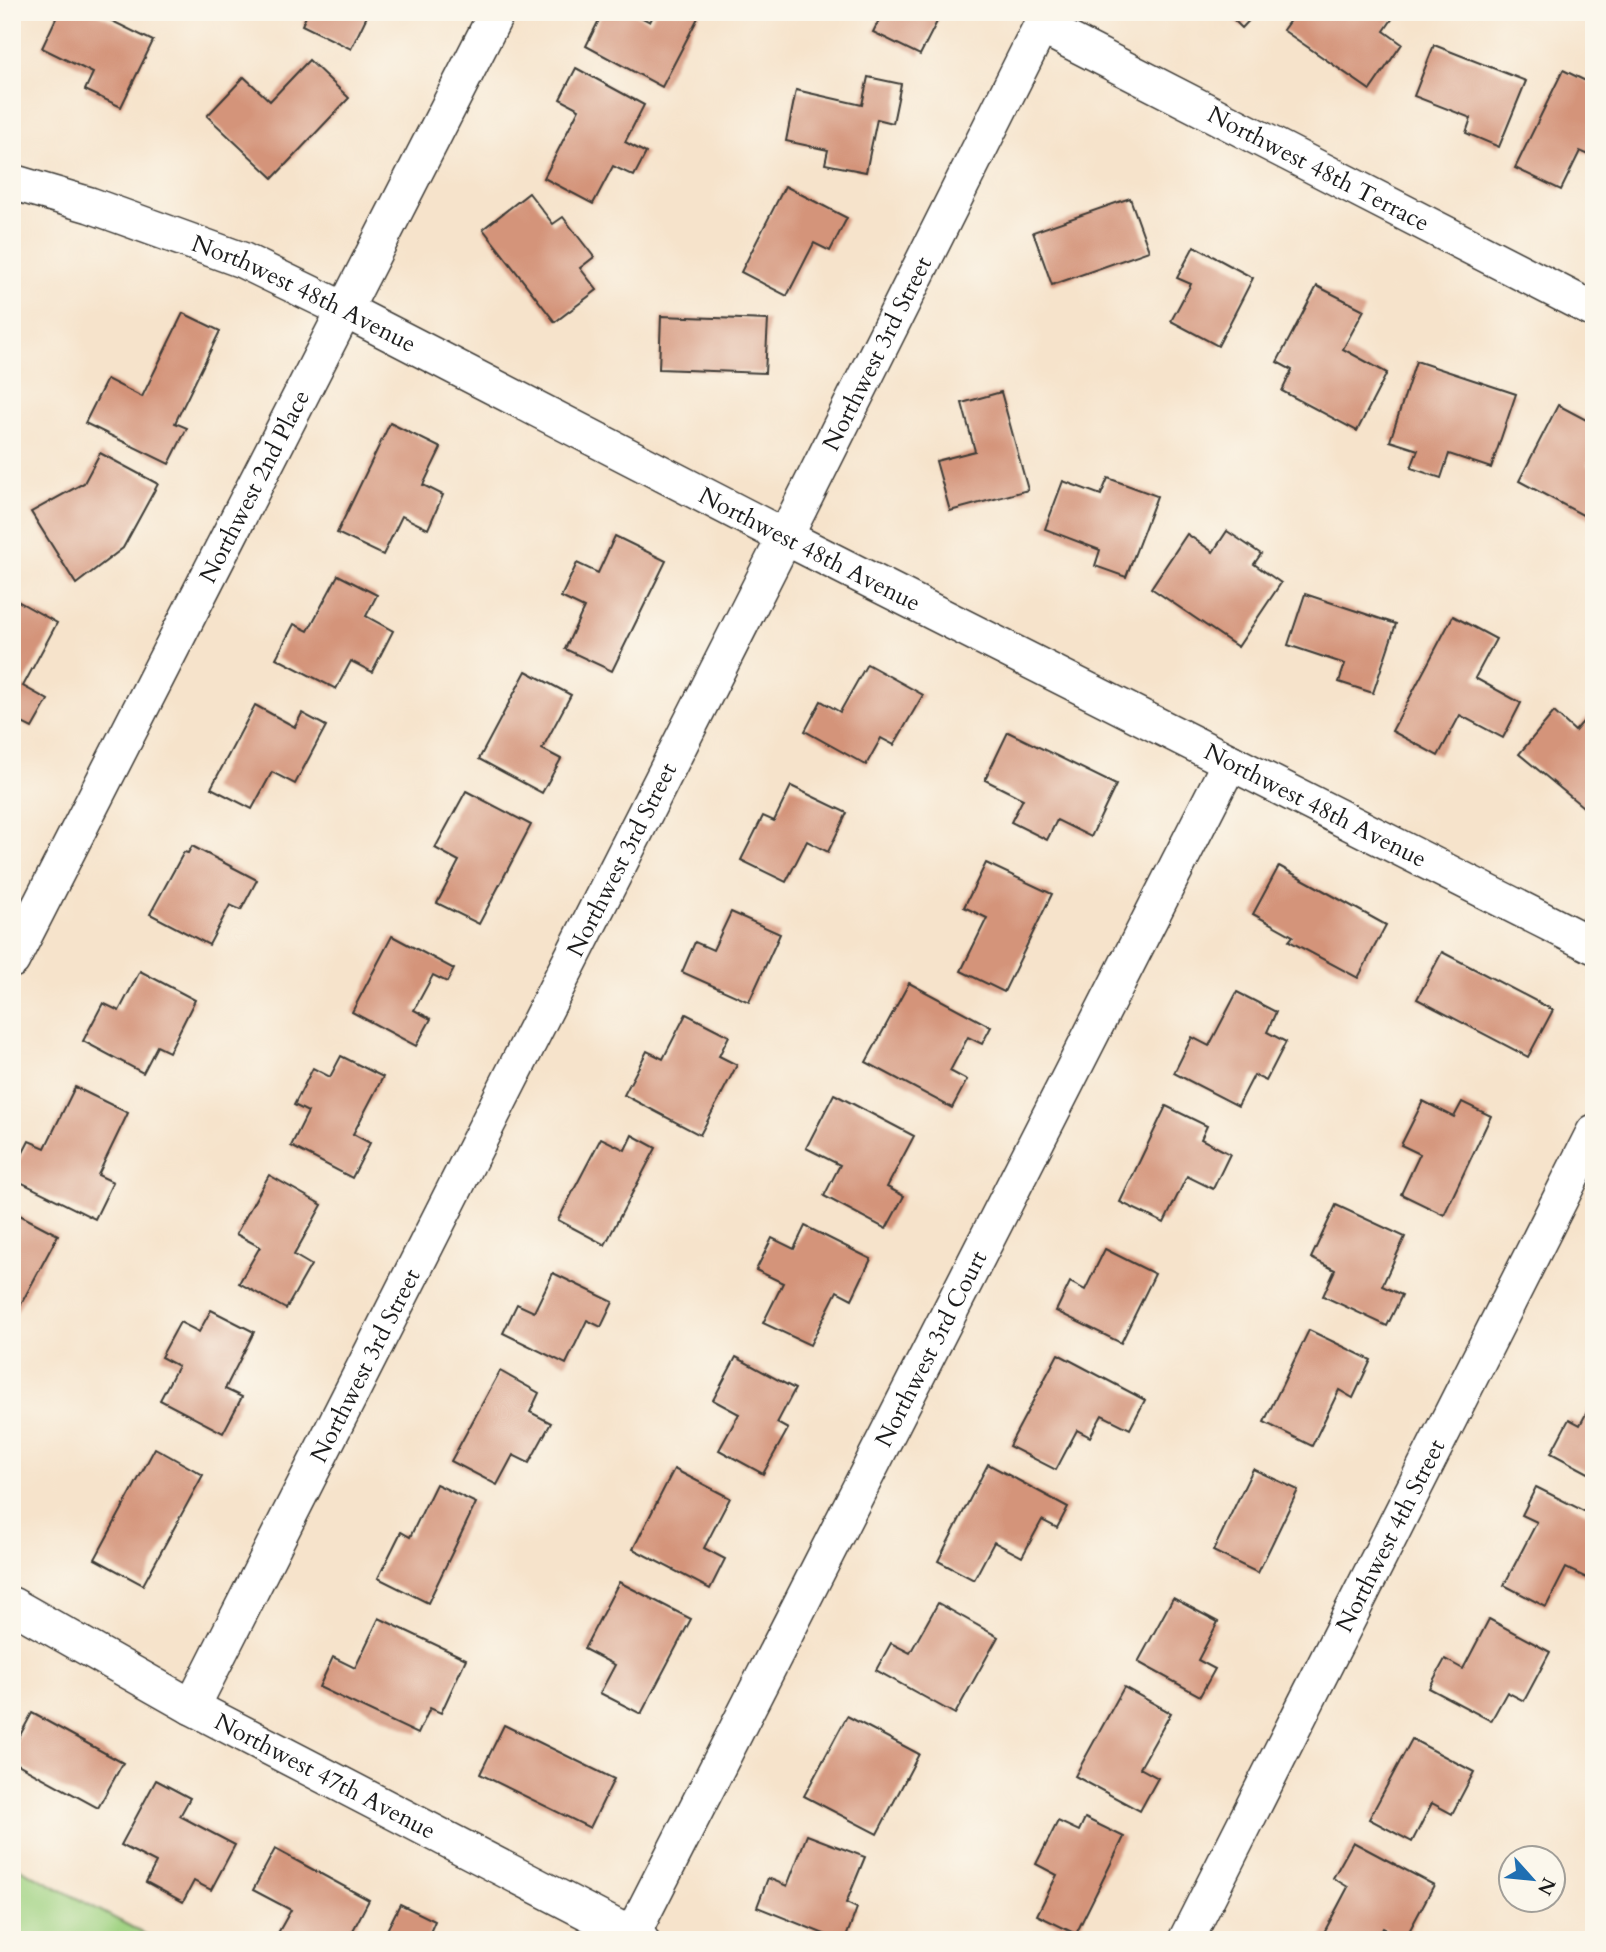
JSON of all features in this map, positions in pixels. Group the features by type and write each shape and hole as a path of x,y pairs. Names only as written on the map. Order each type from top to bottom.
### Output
{"street":[{"name":"Northwest 2nd Place","path":"12,960 497,12"},
{"name":"Northwest 48th Terrace","path":"1044,19 1594,310"},
{"name":"Northwest 3rd Street","path":"192,1707 785,537 1044,19"},
{"name":"Northwest 48th Avenue","path":"12,182 90,205 242,261 345,310 785,537 1594,946"},
{"name":"Northwest 3rd Court","path":"636,1938 1230,762"},
{"name":"Northwest 4th Street","path":"1186,1940 1594,1132"},
{"name":"Northwest 47th Avenue","path":"12,1605 192,1707 636,1938"}],"green space":[{"path":"12,1864 156,1940 12,1940"}],"building":[{"path":"59,12 94,12 153,41 121,107 85,90 93,73 42,48"},
{"path":"308,12 369,12 351,49 302,25"},
{"path":"603,12 631,12 650,22 655,12 701,12 662,87 586,46"},
{"path":"883,12 942,12 920,55 873,32"},
{"path":"1226,12 1257,12 1242,28"},
{"path":"1296,12 1397,12 1384,31 1402,44 1370,90 1283,30"},
{"path":"1434,45 1526,81 1499,147 1466,133 1471,118 1414,96"},
{"path":"309,60 349,98 273,178 207,116 244,77 270,101"},
{"path":"576,68 644,105 625,142 646,153 634,176 613,166 593,204 544,178 579,109 560,99"},
{"path":"1563,70 1594,85 1594,157 1580,151 1561,190 1515,168"},
{"path":"868,77 901,84 893,123 877,119 866,172 825,164 828,150 786,141 796,90 862,105"},
{"path":"785,186 847,218 830,251 814,243 787,296 741,272"},
{"path":"529,193 553,224 563,217 594,257 580,268 597,290 555,322 483,229"},
{"path":"1130,198 1149,251 1052,285 1033,232"},
{"path":"1194,246 1253,278 1218,346 1171,321 1191,284 1177,278"},
{"path":"1317,286 1364,310 1343,349 1387,373 1357,431 1282,391 1292,370 1277,362"},
{"path":"183,313 220,331 175,423 187,428 169,464 85,423 107,379 142,397"},
{"path":"661,316 768,320 765,373 659,369"},
{"path":"1416,361 1516,394 1491,468 1449,454 1441,478 1411,468 1418,450 1390,441"},
{"path":"1001,392 1028,490 950,511 936,461 975,451 962,403"},
{"path":"1558,405 1594,424 1594,452 1587,465 1594,469 1594,521 1519,481"},
{"path":"390,423 441,448 423,485 443,495 428,529 402,516 383,555 337,533"},
{"path":"100,453 158,484 123,548 76,584 31,512 84,483"},
{"path":"1108,478 1157,496 1126,577 1095,566 1100,550 1045,529 1063,481 1101,495"},
{"path":"1227,531 1261,554 1254,564 1281,583 1238,647 1151,588 1187,534 1213,552"},
{"path":"615,536 666,561 612,671 565,649 584,608 561,597 577,563 598,573"},
{"path":"338,575 377,595 366,616 393,631 372,672 351,661 336,689 276,658 294,624 308,631"},
{"path":"1305,594 1396,624 1373,693 1339,682 1345,664 1288,645"},
{"path":"14,599 57,623 23,686 48,700 32,728 12,718"},
{"path":"1453,616 1496,639 1475,678 1521,703 1503,738 1460,715 1438,756 1392,731"},
{"path":"867,664 923,695 894,745 881,738 866,765 805,731 821,701 840,712"},
{"path":"526,671 571,695 542,749 561,759 542,793 479,759"},
{"path":"255,705 295,727 302,713 326,726 295,784 272,772 252,809 211,788"},
{"path":"1554,712 1575,731 1588,716 1594,720 1594,816 1519,754"},
{"path":"1008,732 1116,785 1091,837 1057,820 1047,840 1011,822 1023,799 985,780"},
{"path":"791,786 847,813 828,852 807,841 786,882 741,860 763,816 774,821"},
{"path":"466,791 531,825 479,924 437,903 459,861 435,848"},
{"path":"192,846 257,880 241,910 230,905 209,945 150,914 184,852 188,853"},
{"path":"986,863 1052,894 1004,992 961,971 987,918 964,907"},
{"path":"1279,866 1386,925 1358,978 1289,941 1293,936 1253,914"},
{"path":"731,912 780,934 749,1002 682,972 695,942 713,950"},
{"path":"392,936 454,969 447,982 433,975 414,1010 431,1019 416,1046 352,1012"},
{"path":"1442,952 1553,1010 1528,1057 1417,999"},
{"path":"140,971 195,1000 169,1052 157,1046 143,1073 83,1041 103,1003 119,1011"},
{"path":"909,983 991,1027 982,1044 968,1037 950,1071 967,1080 952,1108 866,1062"},
{"path":"1237,992 1276,1012 1267,1032 1286,1042 1266,1081 1254,1075 1238,1106 1174,1073 1192,1037 1209,1046"},
{"path":"686,1014 729,1036 719,1056 737,1065 700,1135 624,1095 647,1051 663,1059"},
{"path":"341,1056 383,1077 353,1134 370,1143 352,1178 291,1146 308,1112 294,1105 313,1068 330,1077"},
{"path":"75,1087 128,1113 98,1175 113,1182 95,1219 12,1178 29,1141 45,1148"},
{"path":"834,1094 914,1136 887,1187 904,1196 886,1229 824,1196 840,1165 806,1148"},
{"path":"1423,1101 1454,1117 1462,1102 1491,1116 1444,1215 1401,1194 1420,1154 1401,1145"},
{"path":"1166,1106 1207,1126 1201,1139 1230,1154 1213,1189 1187,1176 1164,1223 1120,1202"},
{"path":"632,1135 656,1148 605,1245 558,1220 601,1138 625,1150"},
{"path":"269,1175 322,1205 294,1255 311,1265 286,1309 239,1283 260,1247 236,1234"},
{"path":"1336,1205 1405,1237 1382,1286 1402,1295 1387,1326 1323,1296 1335,1270 1311,1258"},
{"path":"12,1211 58,1235 12,1321"},
{"path":"805,1226 871,1259 852,1299 837,1291 810,1345 763,1323 783,1283 756,1270 772,1238 794,1249"},
{"path":"1105,1249 1155,1274 1121,1343 1056,1311 1070,1282 1085,1290"},
{"path":"553,1273 613,1302 601,1327 587,1320 566,1364 503,1333 517,1304 534,1312"},
{"path":"211,1310 254,1332 225,1389 242,1397 223,1433 160,1400 178,1366 161,1357 180,1322 199,1332"},
{"path":"1309,1330 1371,1360 1353,1398 1339,1390 1312,1446 1264,1422"},
{"path":"1058,1354 1145,1400 1130,1429 1102,1415 1090,1437 1077,1430 1056,1470 1009,1446"},
{"path":"736,1357 795,1389 777,1423 788,1429 763,1474 719,1450 739,1414 713,1400"},
{"path":"500,1371 539,1393 530,1412 551,1423 529,1463 513,1455 497,1485 451,1461"},
{"path":"1594,1399 1594,1476 1551,1453 1569,1419 1580,1425"},
{"path":"155,1448 203,1475 143,1585 95,1559"},
{"path":"988,1464 1068,1507 1057,1528 1042,1520 1022,1557 994,1542 974,1580 938,1561"},
{"path":"674,1469 730,1498 704,1548 725,1559 710,1589 633,1549"},
{"path":"1253,1469 1298,1490 1258,1573 1213,1551"},
{"path":"436,1484 476,1503 428,1603 378,1578 401,1532 410,1537"},
{"path":"1536,1487 1594,1516 1593,1581 1566,1568 1546,1607 1504,1585 1537,1522 1522,1515"},
{"path":"619,1582 691,1619 641,1714 600,1693 615,1665 584,1649"},
{"path":"1173,1598 1218,1622 1198,1660 1215,1669 1200,1696 1138,1662"},
{"path":"938,1603 998,1637 955,1714 876,1670 891,1643 910,1653"},
{"path":"379,1618 466,1659 441,1713 430,1708 418,1734 319,1687 333,1657 355,1668"},
{"path":"1489,1619 1550,1652 1524,1701 1507,1692 1491,1721 1429,1688 1445,1659 1463,1669"},
{"path":"1124,1687 1171,1713 1140,1768 1158,1778 1140,1811 1075,1776"},
{"path":"32,1713 123,1763 98,1808 12,1761 12,1750"},
{"path":"847,1716 919,1754 877,1834 804,1796"},
{"path":"504,1725 614,1779 590,1828 480,1774"},
{"path":"1412,1739 1474,1772 1452,1814 1432,1803 1412,1842 1369,1819"},
{"path":"156,1780 190,1798 180,1816 235,1845 211,1890 194,1881 183,1902 146,1882 156,1863 121,1845"},
{"path":"1085,1818 1124,1837 1076,1934 1037,1915 1057,1875 1036,1864 1058,1821 1079,1831"},
{"path":"807,1835 865,1857 846,1903 857,1908 845,1940 839,1940 757,1907 768,1878 787,1886"},
{"path":"1353,1842 1434,1885 1405,1939 1383,1928 1377,1940 1320,1940 1348,1887 1333,1878"},
{"path":"275,1849 369,1900 348,1940 290,1940 278,1933 291,1910 253,1890"},
{"path":"400,1904 435,1921 428,1937 433,1940 382,1940"}]}
